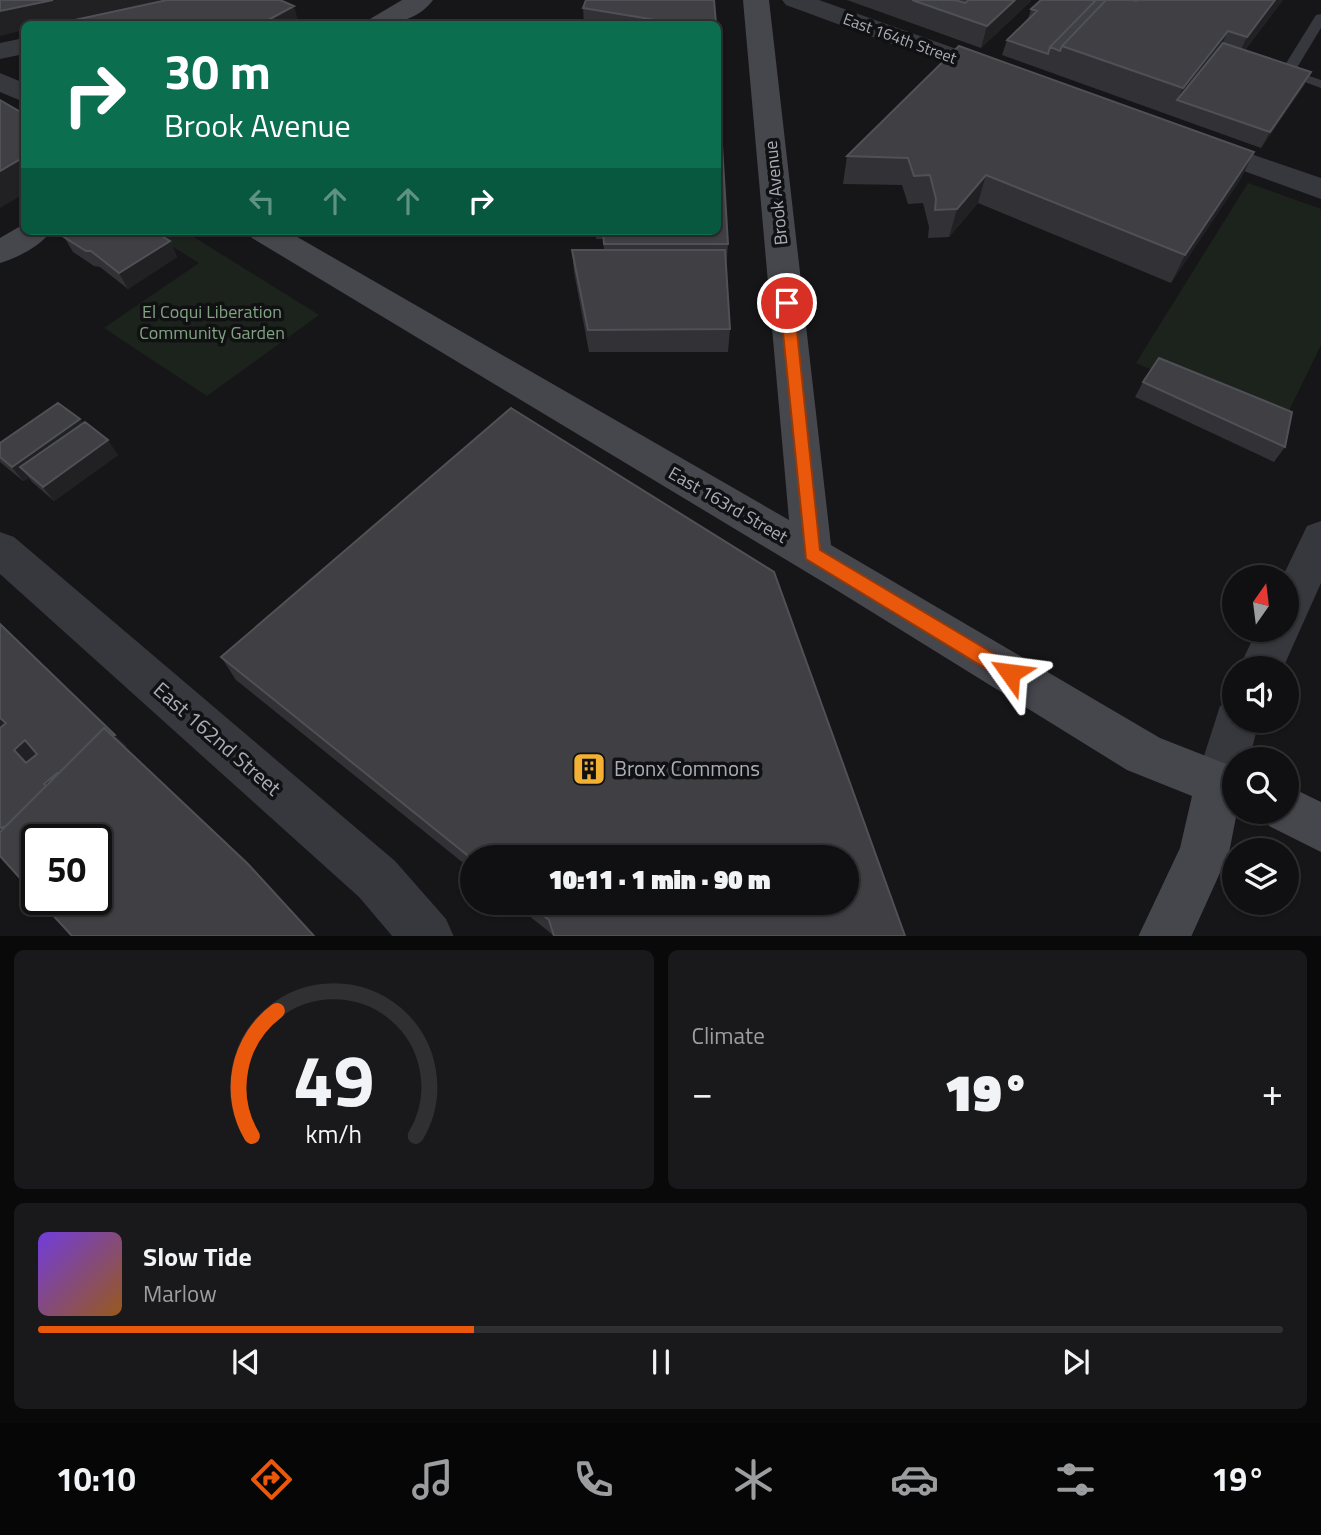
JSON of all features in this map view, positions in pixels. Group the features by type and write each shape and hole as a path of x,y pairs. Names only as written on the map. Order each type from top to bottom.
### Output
{"main road":[{"path":"384,21 419,0"},
{"name":"Brook Avenue","path":"756,0 812,554"},
{"path":"0,252 28,235"},
{"name":"East 163rd Street","path":"271,235 812,554 1144,754 1222,785"},
{"path":"1164,936 1204,853 1222,801"},
{"path":"1299,816 1321,828"}],"street":[{"name":"East 164th Street","path":"795,0 1019,80"},
{"path":"0,51 21,47"},
{"path":"0,81 21,92"},
{"path":"1176,137 1321,189"},
{"path":"1299,586 1321,538"},
{"name":"East 162nd Street","path":"0,549 377,879 428,936"}],"lane":[{"path":"1321,18 1287,73 1321,84"}],"green space":[{"path":"1248,183 1321,209 1321,345 1281,427 1136,363"},
{"name":"El Coqui Liberation Community Garden","path":"154,235 190,235 319,315 207,396 104,328 199,263"}],"building":[{"path":"0,0 53,0 0,11"},
{"path":"167,0 280,0 294,6 266,21 70,21"},
{"path":"586,0 714,0 716,21 662,21 583,8"},
{"path":"912,0 955,0 965,3 969,0 1015,0 987,26"},
{"path":"1041,0 1095,1 1050,47 1048,54 1007,40 1037,11 1031,9"},
{"path":"1096,0 1106,0 1060,51 1050,47"},
{"path":"1106,0 1275,0 1247,37 1228,31 1183,88 1062,46"},
{"path":"1223,43 1311,72 1270,132 1177,100"},
{"path":"959,46 1254,152 1185,255 986,175 957,209 935,210 936,199 930,175 914,176 908,158 847,156"},
{"path":"0,100 21,112 21,159 0,171"},
{"path":"721,128 728,244 604,244 603,235 721,235"},
{"path":"160,235 170,241 119,273 91,251 86,251 64,237"},
{"path":"572,250 725,250 730,329 588,330"},
{"path":"1159,358 1292,412 1285,447 1143,382"},
{"path":"58,403 80,419 12,467 0,457 0,443"},
{"name":"Bronx Commons","path":"511,408 774,572 905,936 554,936 549,920 543,915 859,915 859,845 460,845 460,849 221,657"},
{"path":"85,422 108,440 43,487 20,467"},
{"path":"0,624 115,735 104,728 58,774 44,784 46,786 6,826 0,828 0,728 6,723 0,718","holes":["25,740 37,754 26,763 14,750"]},
{"path":"104,728 248,864 314,936 72,936 53,915 112,915 112,824 21,824 21,879 0,856 0,832"}],"place":[{"name":"Bronx Commons","path":"589,769"}],"route":[{"path":"787,303 812,554 1010,673"}]}
